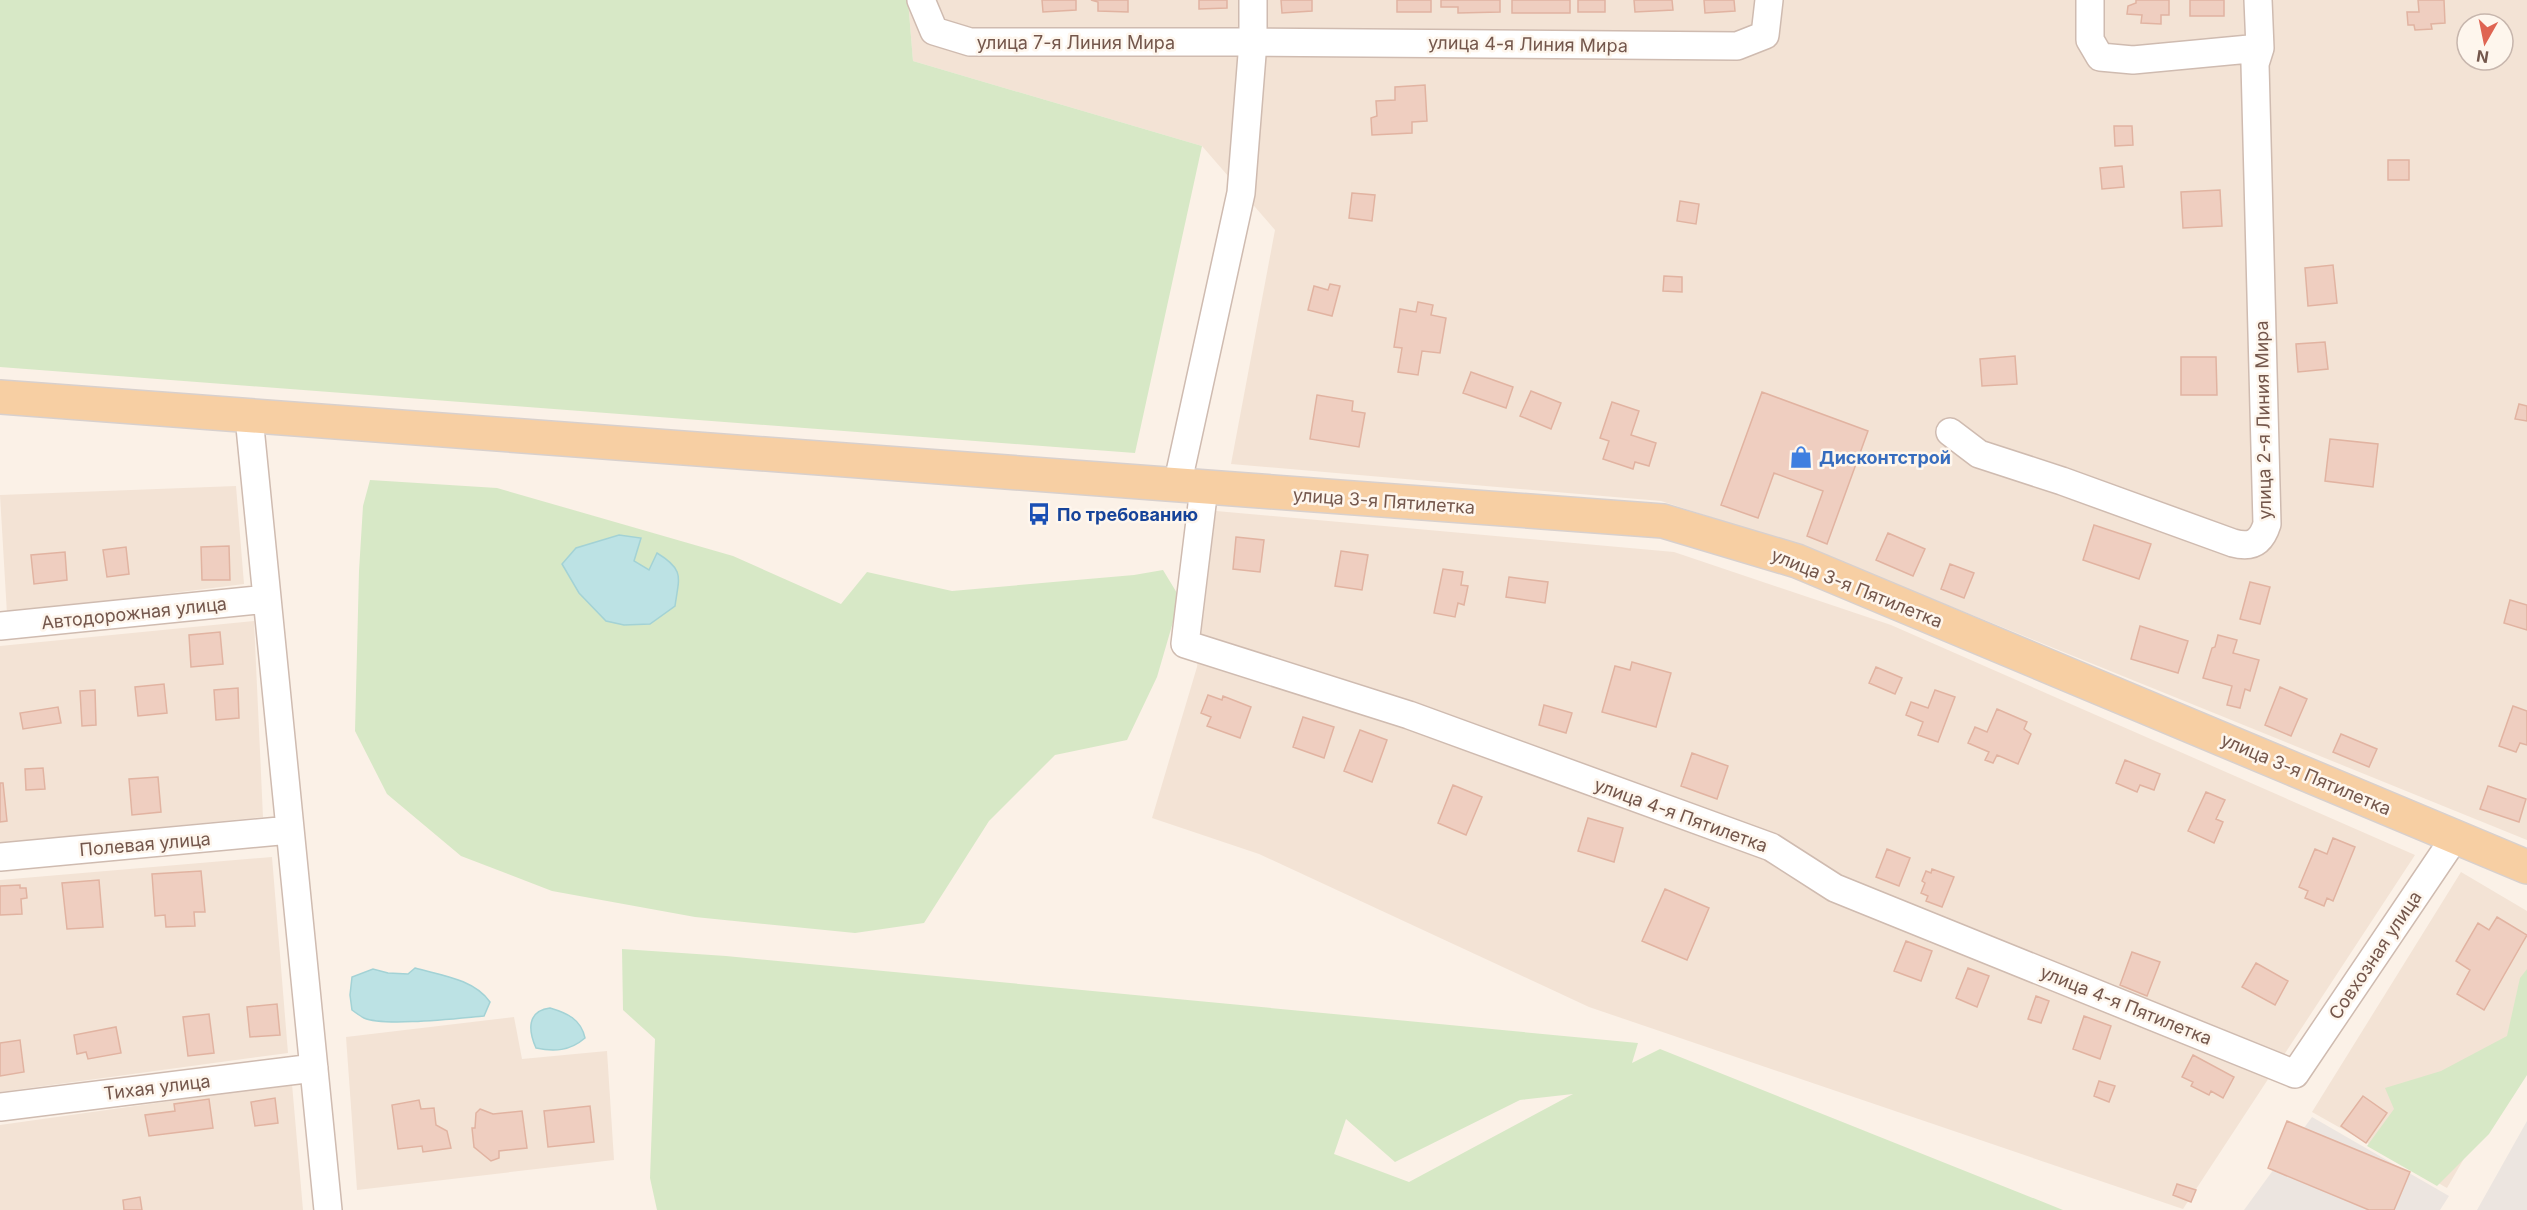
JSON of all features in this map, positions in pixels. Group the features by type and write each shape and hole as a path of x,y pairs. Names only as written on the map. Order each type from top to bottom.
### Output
{"main road":[{"name":"улица 3-я Пятилетка","path":"0,398 1663,521 1797,561 2527,867"}],"street":[{"name":"улица 7-я Линия Мира","path":"921,0 934,31 970,42 1253,42"},
{"path":"1190,487 1241,194 1253,42 1253,0"},
{"name":"улица 4-я Линия Мира","path":"1253,42 1737,46 1766,35 1769,0"},
{"path":"2090,0 2090,40 2100,57 2133,60 2260,48"},
{"name":"улица 2-я Линия Мира","path":"1950,432 1979,454 2233,543 2245,546 2255,544 2264,535 2267,525 2255,64 2260,48 2258,0"},
{"path":"249,417 328,1210"},
{"name":"улица 4-я Пятилетка","path":"1190,487 1185,645 1409,715 1771,847 1835,888 2295,1074"},
{"name":"Автодорожная улица","path":"0,626 267,599"},
{"name":"Полевая улица","path":"0,857 290,830"},
{"name":"Совхозная улица","path":"2295,1074 2455,837"},
{"name":"Тихая улица","path":"0,1107 314,1068"}],"shaded area":[{"path":"908,0 2527,0 2527,840 1807,548 1661,501 1231,464 1275,230 1202,146 913,61"},
{"path":"236,486 244,584 7,614 0,495"},
{"path":"1216,511 1674,552 1891,625 2415,855 2183,1209 1589,1007 1259,854 1152,818 1197,667"},
{"path":"254,621 263,817 0,843 0,646"},
{"path":"272,857 288,1053 0,1092 0,880"},
{"path":"2461,872 2527,911 2527,1049 2447,1188 2312,1112"},
{"path":"514,1017 522,1059 607,1051 614,1160 357,1190 346,1037"},
{"path":"292,1084 303,1210 0,1210 0,1125"},
{"path":"2312,1117 2449,1196 2440,1210 2244,1210"},
{"path":"2527,1121 2527,1210 2477,1210"}],"green space":[{"path":"0,0 908,0 913,61 1202,146 1135,453 0,367"},
{"path":"370,480 497,488 733,556 841,604 867,572 952,591 1134,575 1163,570 1180,598 1157,677 1127,740 1055,755 989,821 924,923 855,933 695,917 552,891 461,856 387,794 355,731 359,571 363,506"},
{"path":"622,949 726,956 1638,1043 1632,1063 1660,1049 2063,1210 657,1210 650,1178 655,1039 623,1010","holes":["1573,1094 1409,1182 1334,1154 1346,1119 1395,1162 1520,1100"]},
{"path":"2527,969 2527,1075 2489,1134 2437,1186 2367,1146 2394,1109 2385,1088 2441,1071 2507,1036 2520,978"}],"water":[{"path":"619,535 641,538 634,561 649,570 657,553 672,564 678,575 675,606 650,624 624,625 606,621 579,593 562,564 576,548"},
{"path":"415,968 456,979 475,988 490,1002 484,1016 388,1022 364,1018 352,1010 350,995 352,977 373,969 388,973 408,974"},
{"path":"550,1008 577,1021 585,1038 574,1046 562,1049 536,1048 531,1022 537,1013"}],"building":[{"path":"1042,0 1076,0 1076,10 1043,12"},
{"path":"1091,0 1128,0 1128,12 1098,11 1098,2"},
{"path":"1199,0 1227,0 1227,8 1199,9"},
{"path":"1281,0 1312,0 1312,11 1282,13"},
{"path":"1397,0 1431,0 1431,12 1397,12"},
{"path":"1441,0 1500,0 1500,12 1458,13 1458,7 1441,7"},
{"path":"1512,0 1570,0 1570,13 1512,13"},
{"path":"1578,0 1605,0 1605,12 1578,12"},
{"path":"1634,0 1672,0 1673,10 1635,12"},
{"path":"1704,0 1734,0 1735,11 1705,13"},
{"path":"2136,0 2169,0 2169,15 2161,15 2161,24 2141,23 2142,15 2127,14 2128,6 2136,3"},
{"path":"2190,0 2224,0 2224,16 2190,16"},
{"path":"2418,0 2444,0 2445,23 2431,24 2432,29 2415,30 2414,25 2408,25 2407,12 2419,12"},
{"path":"1425,85 1427,121 1412,122 1412,133 1372,135 1371,118 1377,116 1376,101 1395,100 1395,87"},
{"path":"2114,126 2132,126 2133,145 2115,146"},
{"path":"2388,160 2409,160 2409,180 2388,180"},
{"path":"2122,166 2124,187 2102,189 2100,168"},
{"path":"2220,190 2222,226 2183,228 2181,192"},
{"path":"1352,193 1375,195 1372,221 1349,218"},
{"path":"1680,201 1699,204 1696,224 1677,221"},
{"path":"2333,265 2337,303 2308,306 2305,268"},
{"path":"1664,276 1682,277 1682,292 1663,291"},
{"path":"1330,284 1340,286 1332,316 1308,310 1314,286 1328,290"},
{"path":"1418,302 1433,305 1431,315 1446,318 1440,353 1422,351 1418,375 1398,372 1402,348 1394,347 1400,309 1416,312"},
{"path":"2325,342 2328,369 2298,372 2296,344"},
{"path":"2015,356 2017,384 1982,386 1980,359"},
{"path":"2181,357 2216,357 2217,395 2181,395"},
{"path":"1471,372 1513,387 1506,408 1463,393"},
{"path":"1531,391 1561,403 1551,429 1520,416"},
{"path":"1762,392 1868,431 1827,544 1807,536 1823,491 1774,473 1758,518 1721,505"},
{"path":"1317,395 1353,401 1352,411 1365,413 1359,447 1310,439"},
{"path":"1612,402 1639,411 1631,435 1656,443 1649,466 1635,462 1633,469 1603,459 1609,441 1600,438"},
{"path":"2519,404 2527,406 2527,421 2515,419"},
{"path":"2330,439 2378,444 2373,487 2325,481"},
{"path":"2094,525 2151,544 2139,579 2083,560"},
{"path":"1888,533 1925,549 1913,576 1876,560"},
{"path":"1236,537 1264,540 1260,572 1233,569"},
{"path":"229,546 230,580 202,580 201,547"},
{"path":"126,547 129,574 107,577 103,550"},
{"path":"1341,551 1368,555 1362,590 1335,586"},
{"path":"65,552 67,580 34,584 31,555"},
{"path":"1950,564 1974,573 1964,598 1941,589"},
{"path":"1443,569 1463,572 1461,585 1468,586 1464,605 1458,603 1455,617 1434,613"},
{"path":"1509,577 1548,582 1545,603 1506,597"},
{"path":"2250,582 2270,587 2260,624 2240,619"},
{"path":"2510,600 2527,605 2527,630 2504,623"},
{"path":"2140,626 2188,641 2178,673 2131,659"},
{"path":"220,632 223,664 191,667 189,635"},
{"path":"2218,635 2237,640 2233,653 2259,660 2250,691 2245,689 2240,708 2227,705 2232,686 2203,678"},
{"path":"1632,662 1671,673 1656,727 1602,712 1615,666 1630,670"},
{"path":"1876,667 1902,678 1895,694 1869,683"},
{"path":"164,684 167,713 138,716 135,687"},
{"path":"2280,687 2307,699 2291,736 2265,725"},
{"path":"238,688 239,718 216,720 214,690"},
{"path":"95,690 96,725 82,726 80,691"},
{"path":"1935,690 1955,697 1938,742 1918,735 1923,722 1906,715 1911,702 1928,708"},
{"path":"1208,695 1222,700 1223,696 1251,707 1240,738 1207,726 1211,717 1201,713"},
{"path":"1544,705 1572,713 1566,733 1539,725"},
{"path":"2513,706 2527,711 2527,745 2520,743 2516,752 2499,746"},
{"path":"58,707 61,723 23,729 20,713"},
{"path":"1997,709 2027,722 2024,729 2031,734 2018,764 1997,755 1993,763 1985,760 1989,752 1968,743 1975,727 1987,732"},
{"path":"1303,717 1334,727 1324,758 1293,747"},
{"path":"1360,730 1387,740 1372,782 1344,771"},
{"path":"2341,734 2377,749 2369,767 2333,752"},
{"path":"1692,753 1728,766 1717,799 1681,786"},
{"path":"2125,760 2160,774 2154,790 2140,785 2137,792 2116,783"},
{"path":"43,768 45,789 26,790 25,769"},
{"path":"158,777 161,812 132,815 129,779"},
{"path":"0,783 3,783 7,821 0,822"},
{"path":"1453,785 1482,797 1466,835 1438,823"},
{"path":"2488,786 2526,799 2519,822 2480,809"},
{"path":"2206,792 2225,800 2216,819 2223,822 2214,843 2188,831"},
{"path":"1588,818 1623,828 1614,862 1578,851"},
{"path":"2333,838 2355,847 2333,901 2327,898 2324,906 2305,898 2308,891 2299,887 2315,849 2327,854"},
{"path":"1887,849 1910,858 1899,886 1876,877"},
{"path":"1932,869 1954,877 1942,907 1926,901 1928,896 1921,893 1926,871 1931,873"},
{"path":"201,871 205,912 194,912 195,926 166,927 165,915 155,916 152,874"},
{"path":"99,880 103,927 67,929 62,883"},
{"path":"20,885 20,888 26,888 27,898 21,899 22,914 0,915 0,886"},
{"path":"1665,889 1709,908 1687,960 1642,941"},
{"path":"2497,917 2527,935 2484,1010 2457,994 2470,970 2456,961 2478,923 2489,930"},
{"path":"1906,941 1932,951 1921,981 1894,971"},
{"path":"2132,952 2160,962 2147,996 2120,985"},
{"path":"2256,963 2288,981 2275,1005 2242,987"},
{"path":"1968,968 1989,976 1977,1007 1956,998"},
{"path":"2036,996 2049,1001 2041,1023 2028,1019"},
{"path":"277,1004 280,1035 250,1037 247,1007"},
{"path":"209,1014 214,1053 188,1056 183,1017"},
{"path":"2084,1016 2111,1026 2100,1059 2073,1049"},
{"path":"116,1027 121,1053 88,1059 86,1052 77,1054 74,1035"},
{"path":"20,1040 24,1072 0,1076 0,1043"},
{"path":"2193,1055 2234,1077 2223,1098 2211,1091 2209,1095 2191,1086 2193,1082 2182,1077"},
{"path":"2099,1081 2115,1086 2109,1102 2094,1096"},
{"path":"2363,1096 2387,1113 2366,1143 2341,1126"},
{"path":"275,1098 278,1123 255,1126 251,1102"},
{"path":"209,1099 213,1128 149,1136 145,1115 175,1111 174,1104"},
{"path":"419,1100 421,1109 434,1108 436,1125 447,1131 451,1148 423,1152 422,1146 398,1149 392,1105"},
{"path":"590,1106 594,1142 548,1147 544,1111"},
{"path":"480,1109 493,1114 522,1111 527,1148 499,1151 499,1158 491,1161 474,1147 472,1128 475,1128 476,1113"},
{"path":"2287,1121 2410,1172 2394,1210 2369,1210 2268,1168"},
{"path":"2177,1184 2196,1190 2191,1202 2173,1195"},
{"path":"140,1197 142,1210 124,1210 123,1200"}],"place":[{"name":"Дисконтстрой","path":"1801,457"},
{"name":"По требованию","path":"1039,514"}]}
